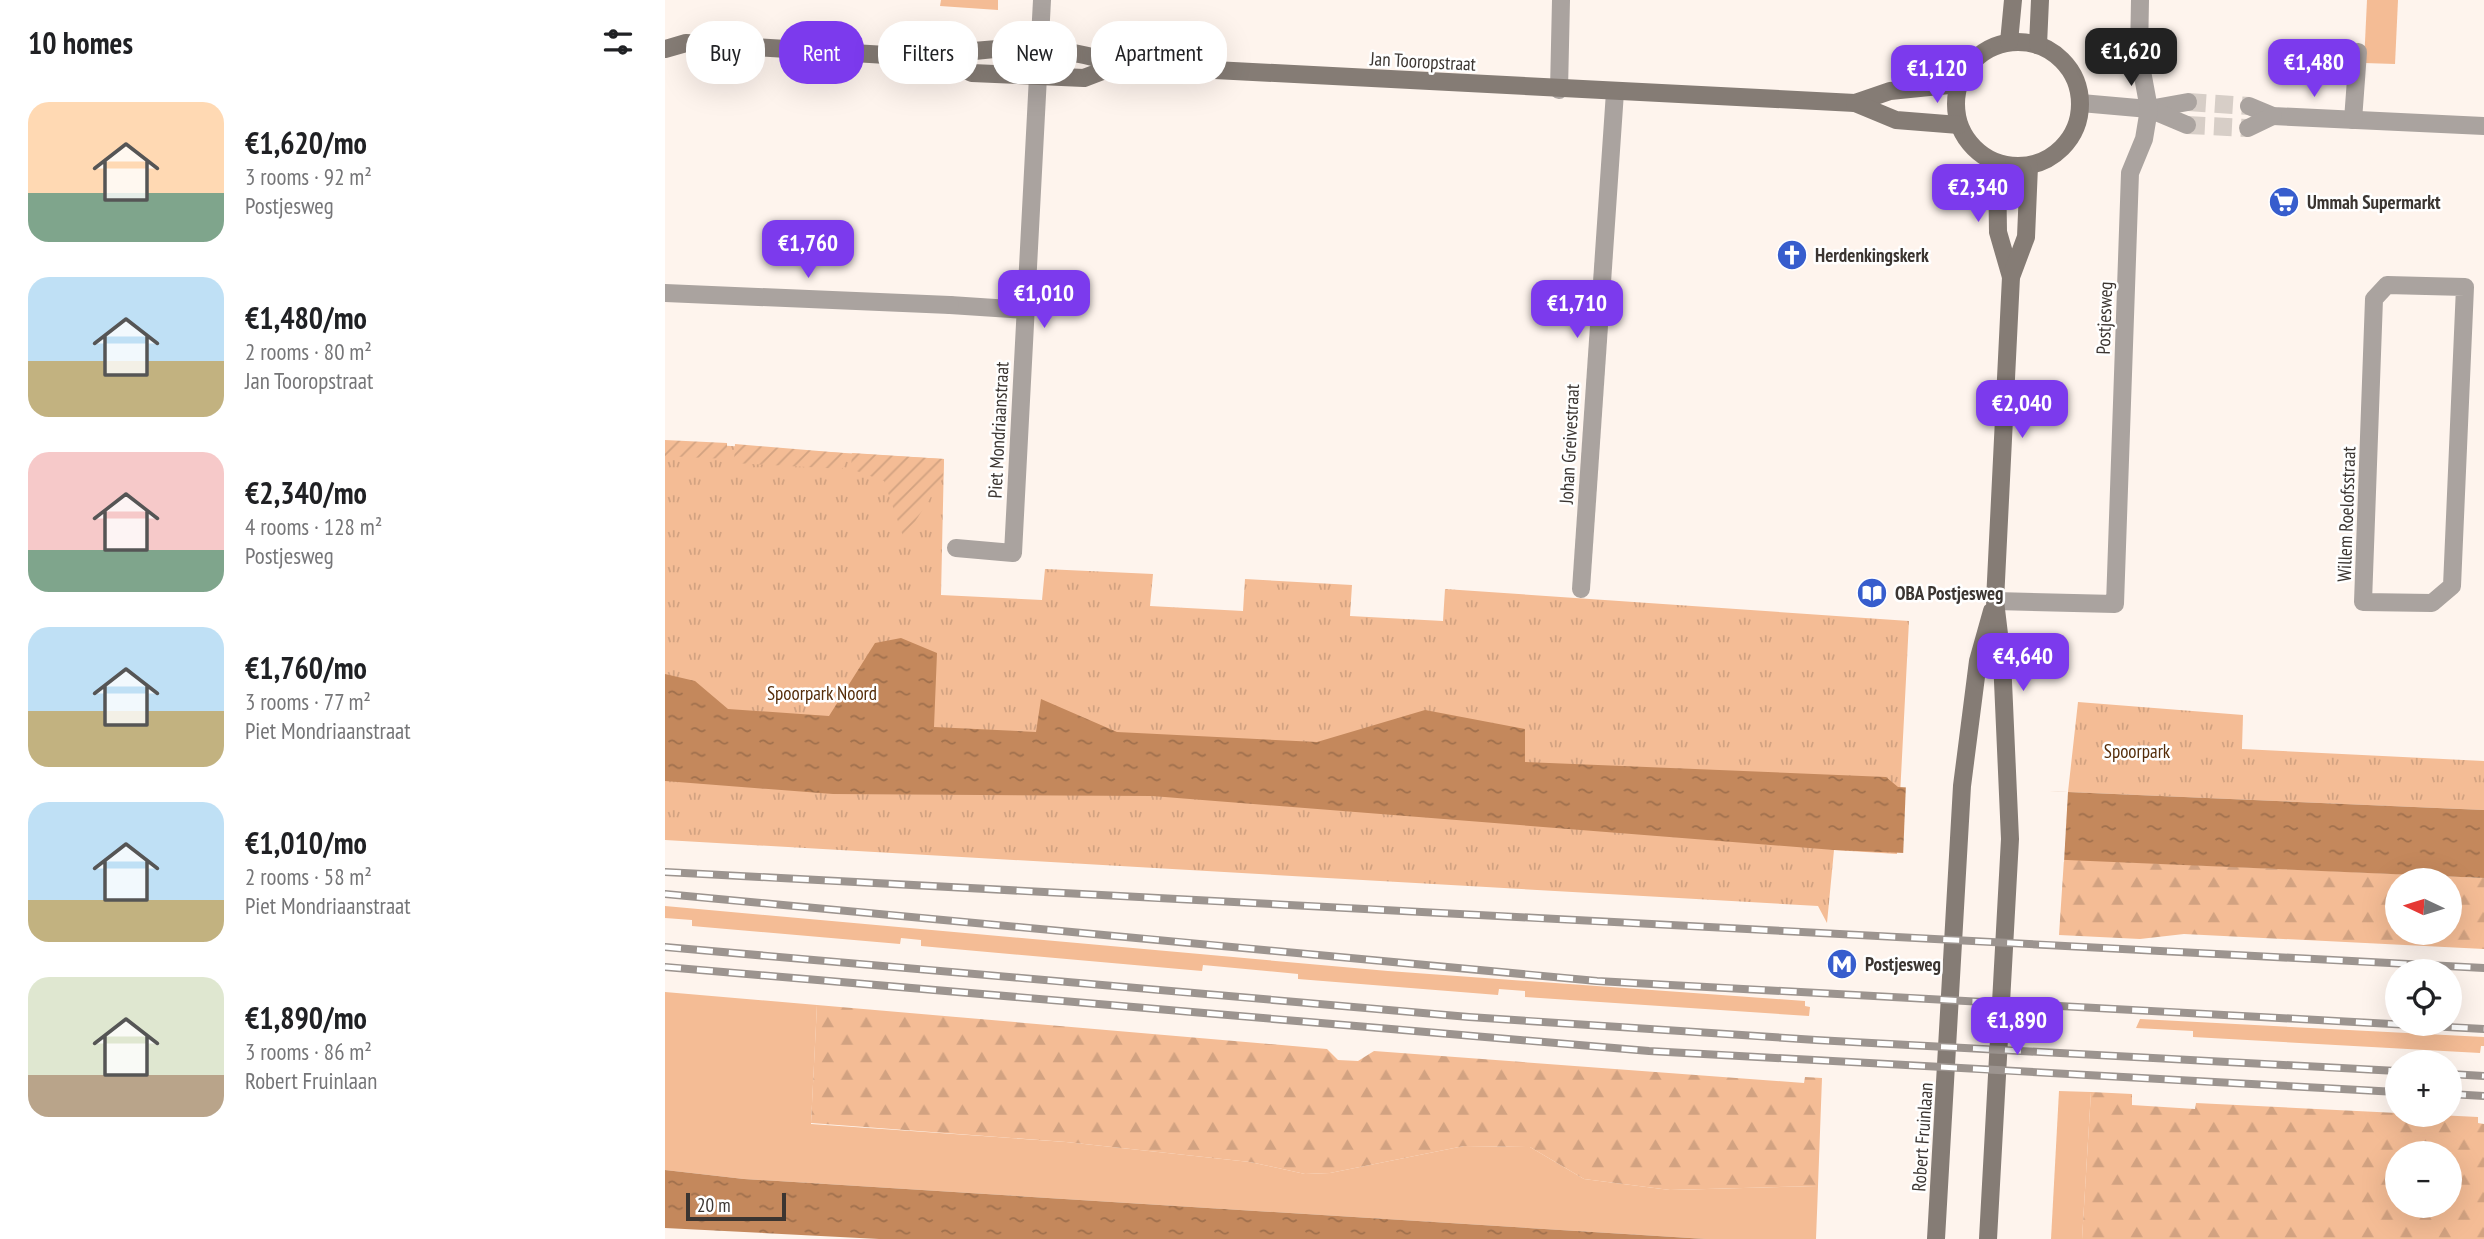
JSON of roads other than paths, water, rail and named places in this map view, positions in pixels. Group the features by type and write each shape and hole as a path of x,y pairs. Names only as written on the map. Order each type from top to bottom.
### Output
{"street":[{"name":"Piet Mondriaanstraat","path":"1041,21 1042,0"},
{"path":"1559,90 1561,0"},
{"path":"2009,42 2014,0"},
{"path":"2038,45 2041,0"},
{"name":"Postjesweg","path":"1994,601 2115,604 2130,173 2144,139 2149,109 2139,55 2140,0"},
{"name":"Jan Tooropstraat","path":"665,33 686,43"},
{"path":"2009,42 2038,45 2064,61 2073,74 2081,103 2074,132 2066,145 2043,162 2029,166 1997,163 1978,152 1959,125 1956,98 1959,84 1966,69 1978,56 2009,42"},
{"name":"Jan Tooropstraat","path":"665,49 686,43"},
{"name":"Jan Tooropstraat","path":"765,48 878,55"},
{"path":"2353,120 2358,52"},
{"name":"Jan Tooropstraat","path":"1227,71 1855,103 1896,120 1959,125"},
{"name":"Piet Mondriaanstraat","path":"956,548 1013,553 1039,84"},
{"name":"Jan Tooropstraat","path":"1855,103 1890,91 1959,84"},
{"name":"Johan Greivestraat","path":"1581,589 1615,92"},
{"path":"2081,103 2149,109 2188,102"},
{"path":"2249,106 2273,116 2484,126"},
{"path":"2149,109 2187,125"},
{"path":"2248,128 2273,116"},
{"path":"1997,163 1998,232 2011,277"},
{"path":"1988,1239 2008,874 2010,789 2002,659 1994,601 2011,277 2026,237 2029,166"},
{"name":"Willem Roelofsstraat","path":"2465,287 2452,586 2432,603 2363,602 2374,299 2387,285 2465,287 2484,288"},
{"path":"665,293 1026,310"},
{"name":"Robert Fruinlaan","path":"1936,1239 1962,786 1978,661 1994,601"}],"water":[{"path":"901,638 937,653 934,727 1036,732 1041,699 1117,732 1317,742 1425,710 1525,729 1525,762 1886,777 1898,787 2484,810 2484,878 2462,877 2462,868 2385,868 2385,874 1834,850 1152,796 833,794 665,781 665,674 695,681 728,709 829,716 875,643"},
{"path":"665,1170 744,1179 1706,1239 879,1239 665,1228"}],"tunnel":[{"path":"2188,102 2249,106"},
{"path":"2187,125 2248,128"}],"railway":[{"path":"665,872 2484,968"},
{"path":"665,894 1597,981 2484,1029"},
{"path":"665,947 1469,1017 1816,1040 2385,1070"},
{"path":"665,967 1649,1051 2385,1091"},
{"path":"2462,1075 2484,1076"},
{"path":"2462,1095 2484,1096"}],"place":[{"name":"Ummah Supermarkt","path":"2284,202"},
{"name":"Herdenkingskerk","path":"1792,255"},
{"name":"OBA Postjesweg","path":"1872,593"},
{"name":"Postjesweg","path":"1842,964"}],"park label":[{"name":"Spoorpark Noord","path":"822,693"},
{"name":"Spoorpark","path":"2137,751"}]}
